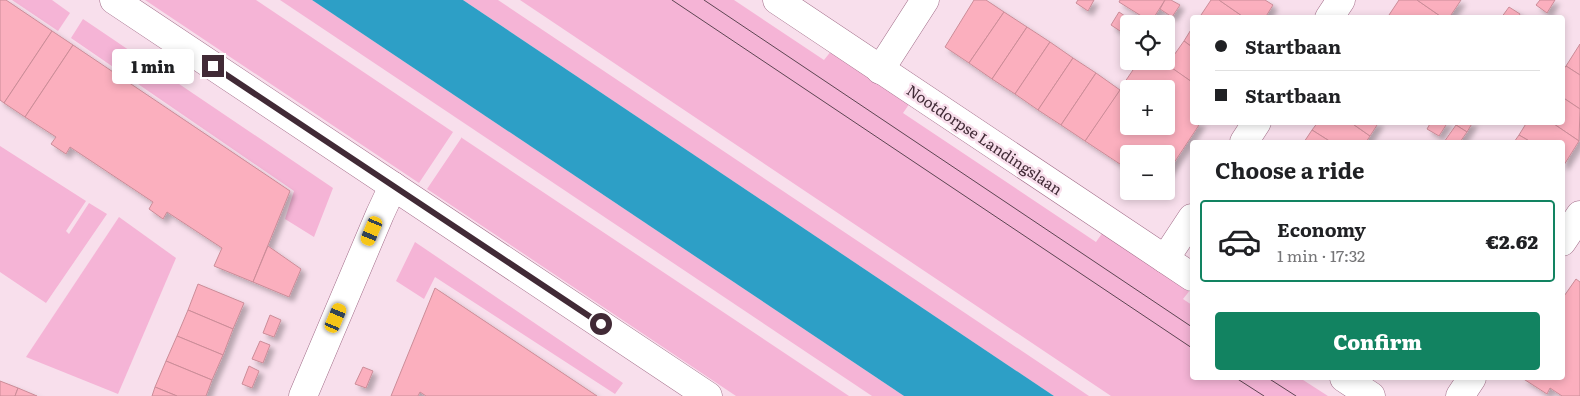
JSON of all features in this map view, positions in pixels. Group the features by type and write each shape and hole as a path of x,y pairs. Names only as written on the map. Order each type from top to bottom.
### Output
{"street":[{"path":"114,0 708,396"},
{"name":"Nootdorpse Landingslaan","path":"777,0 1190,276"},
{"path":"880,70 925,0"},
{"path":"1331,15 1341,0"},
{"path":"1245,140 1255,125"},
{"path":"303,396 393,186"},
{"path":"1565,238 1579,218"},
{"path":"1164,259 1190,221"},
{"path":"1347,380 1372,396"},
{"path":"1460,396 1471,380"}],"shaded area":[{"path":"12,0 52,0 70,13 58,31"},
{"path":"145,0 256,0 453,132 419,183"},
{"path":"280,0 312,0 904,396 872,396"},
{"path":"463,0 498,0 1089,396 1054,396"},
{"path":"520,0 734,0 824,60 832,50 910,103 903,113 1096,242 1103,232 1190,288 1183,299 1190,304 1190,380 1303,380 1328,396 1111,396"},
{"path":"83,19 333,188 314,237 285,219 294,191 71,38"},
{"path":"462,137 849,396 736,396 427,189"},
{"path":"0,146 86,201 66,231 69,234 89,203 107,214 46,303 0,272"},
{"path":"119,217 176,258 118,394 26,357"},
{"path":"415,242 623,383 615,394 435,277 424,299 396,281"}],"water":[{"path":"312,0 463,0 1054,396 904,396"}],"building":[{"path":"0,0 6,0 52,31 4,103 0,100"},
{"path":"974,0 986,0 1004,12 969,63 945,47"},
{"path":"1078,0 1094,0 1088,11 1076,3"},
{"path":"1120,0 1165,0 1155,15 1140,15 1119,2"},
{"path":"1165,0 1171,0 1180,5 1173,15 1169,15 1160,9"},
{"path":"1211,0 1219,0 1241,15 1201,15"},
{"path":"1219,0 1265,0 1273,5 1267,15 1241,15"},
{"path":"1399,0 1417,0 1439,15 1389,15"},
{"path":"1417,0 1461,0 1451,15 1439,15"},
{"path":"1540,0 1555,0 1547,13 1536,5"},
{"path":"1509,7 1520,14 1520,15 1503,15"},
{"path":"1004,12 1027,27 992,79 969,63"},
{"path":"1119,12 1124,15 1120,15 1120,31 1111,25"},
{"path":"1027,27 1050,42 1015,94 992,79"},
{"path":"52,31 73,45 25,117 4,103"},
{"path":"1190,31 1190,46 1184,41"},
{"path":"1184,41 1190,46 1190,81 1174,70 1175,54"},
{"path":"1050,42 1073,58 1038,110 1015,94"},
{"path":"1580,44 1580,75 1566,66"},
{"path":"73,45 290,191 253,282 214,266 222,248 167,212 163,219 149,209 153,202 70,147 66,154 51,144 56,137 25,117"},
{"path":"1073,58 1096,73 1061,125 1038,110"},
{"path":"1566,66 1580,75 1580,109 1565,99"},
{"path":"1133,70 1175,70 1190,81 1190,125 1199,125 1175,161 1175,145 1120,145 1120,164 1085,141 1120,89 1120,135 1175,135 1175,80 1126,80"},
{"path":"1096,73 1120,90 1085,141 1061,125"},
{"path":"1565,99 1580,109 1579,141 1555,125 1565,125"},
{"path":"1316,125 1354,125 1370,136 1367,140 1328,140 1312,130"},
{"path":"1354,125 1377,125 1370,136"},
{"path":"1429,125 1446,125 1439,136 1427,129"},
{"path":"1456,125 1471,125 1467,132"},
{"path":"1456,125 1467,132 1461,140 1445,140"},
{"path":"1525,125 1555,125 1579,141 1565,163 1565,140 1528,140 1519,135"},
{"path":"1312,130 1328,140 1305,140"},
{"path":"1519,135 1528,140 1515,140"},
{"path":"268,246 301,269 289,297 253,282"},
{"path":"1576,279 1580,282 1580,396 1562,396 1550,388 1547,394 1525,380 1565,380 1565,295"},
{"path":"198,284 244,303 233,329 188,310"},
{"path":"435,288 597,396 426,396 420,392 418,396 391,396"},
{"path":"188,310 233,329 223,355 177,336"},
{"path":"270,315 281,320 274,337 263,333"},
{"path":"177,336 223,355 212,380 166,361"},
{"path":"260,341 270,345 263,363 252,359"},
{"path":"166,361 212,380 206,396 177,396 155,387"},
{"path":"249,366 259,371 252,388 242,384"},
{"path":"363,367 373,371 366,388 355,384"},
{"path":"0,381 18,388 15,396 0,396"},
{"path":"155,387 177,396 152,396"},
{"path":"18,388 37,396 15,396"}],"tram line":[{"path":"672,0 1190,347"},
{"path":"704,0 1190,326"},
{"path":"1239,380 1264,396"},
{"path":"1271,380 1296,396"}],"route":[{"path":"213,66 601,324"}]}
